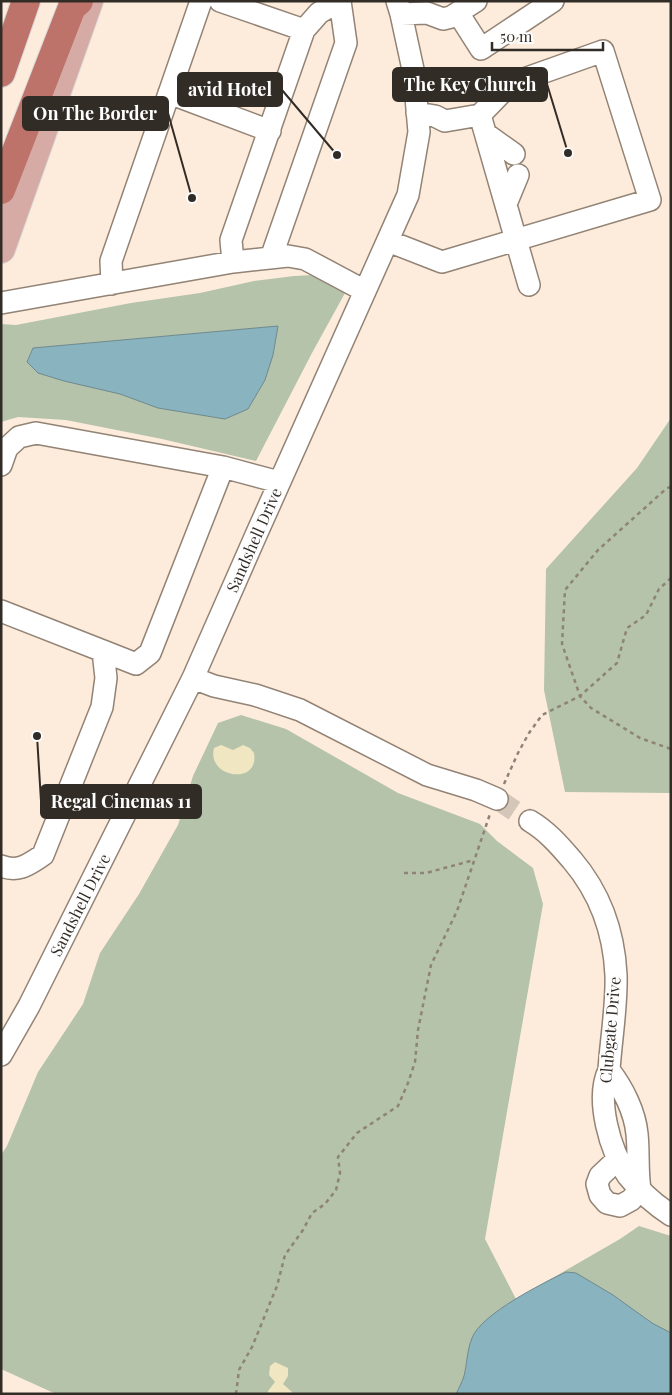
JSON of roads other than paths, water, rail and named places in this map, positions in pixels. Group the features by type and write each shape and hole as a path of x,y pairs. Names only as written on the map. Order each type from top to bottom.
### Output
{"highway":[{"path":"1,73 26,1"},
{"path":"1,190 72,7 79,1"}],"main road":[{"path":"1,249 89,1"}],"street":[{"path":"112,284 110,261 201,1"},
{"path":"220,1 304,30"},
{"path":"233,262 231,240 304,30 319,13 340,1 346,42 271,258"},
{"path":"399,7 427,13 443,19 451,17 476,1"},
{"path":"458,13 481,49 553,1"},
{"name":"Sandshell Drive","path":"1,1055 29,1006 194,678 279,482 408,195 419,132 414,74 399,7"},
{"path":"388,241 442,262 516,240 650,200 603,51 510,84 483,125 506,204 516,240 529,286"},
{"path":"169,93 270,131"},
{"path":"418,113 435,116 445,121 483,125 514,154"},
{"path":"506,204 518,176"},
{"path":"1,303 233,262 288,256 305,259 365,290"},
{"path":"1,465 8,448 19,436 36,433 223,467 279,482"},
{"path":"1,611 136,664 150,653 223,467"},
{"path":"1,866 8,869 25,867 43,855 102,707 106,678 103,651"},
{"path":"194,678 214,686 255,695 300,710 427,775 476,790 497,799"},
{"name":"Clubgate Drive","path":"530,821 540,827 561,847 584,874 602,906 613,950 616,976 609,1070 604,1080 604,1115 618,1159 629,1177 654,1203 671,1215"},
{"path":"609,1070 624,1094 634,1117 639,1155 637,1170 640,1189 631,1200 620,1206 607,1203 600,1195 597,1184 600,1176 618,1159"}],"water":[{"path":"278,326 273,355 265,380 248,409 225,419 158,408 120,394 64,381 38,373 27,362 33,348"},
{"path":"566,1272 576,1273 613,1295 652,1323 671,1333 671,1394 456,1394 464,1376 472,1338 487,1319 514,1300"}],"tunnel":[{"path":"497,799 530,821"}],"place":[{"name":"The Key Church","path":"568,153"},
{"name":"avid Hotel","path":"337,155"},
{"name":"On The Border","path":"192,198"},
{"name":"Regal Cinemas 11","path":"37,736"}]}
